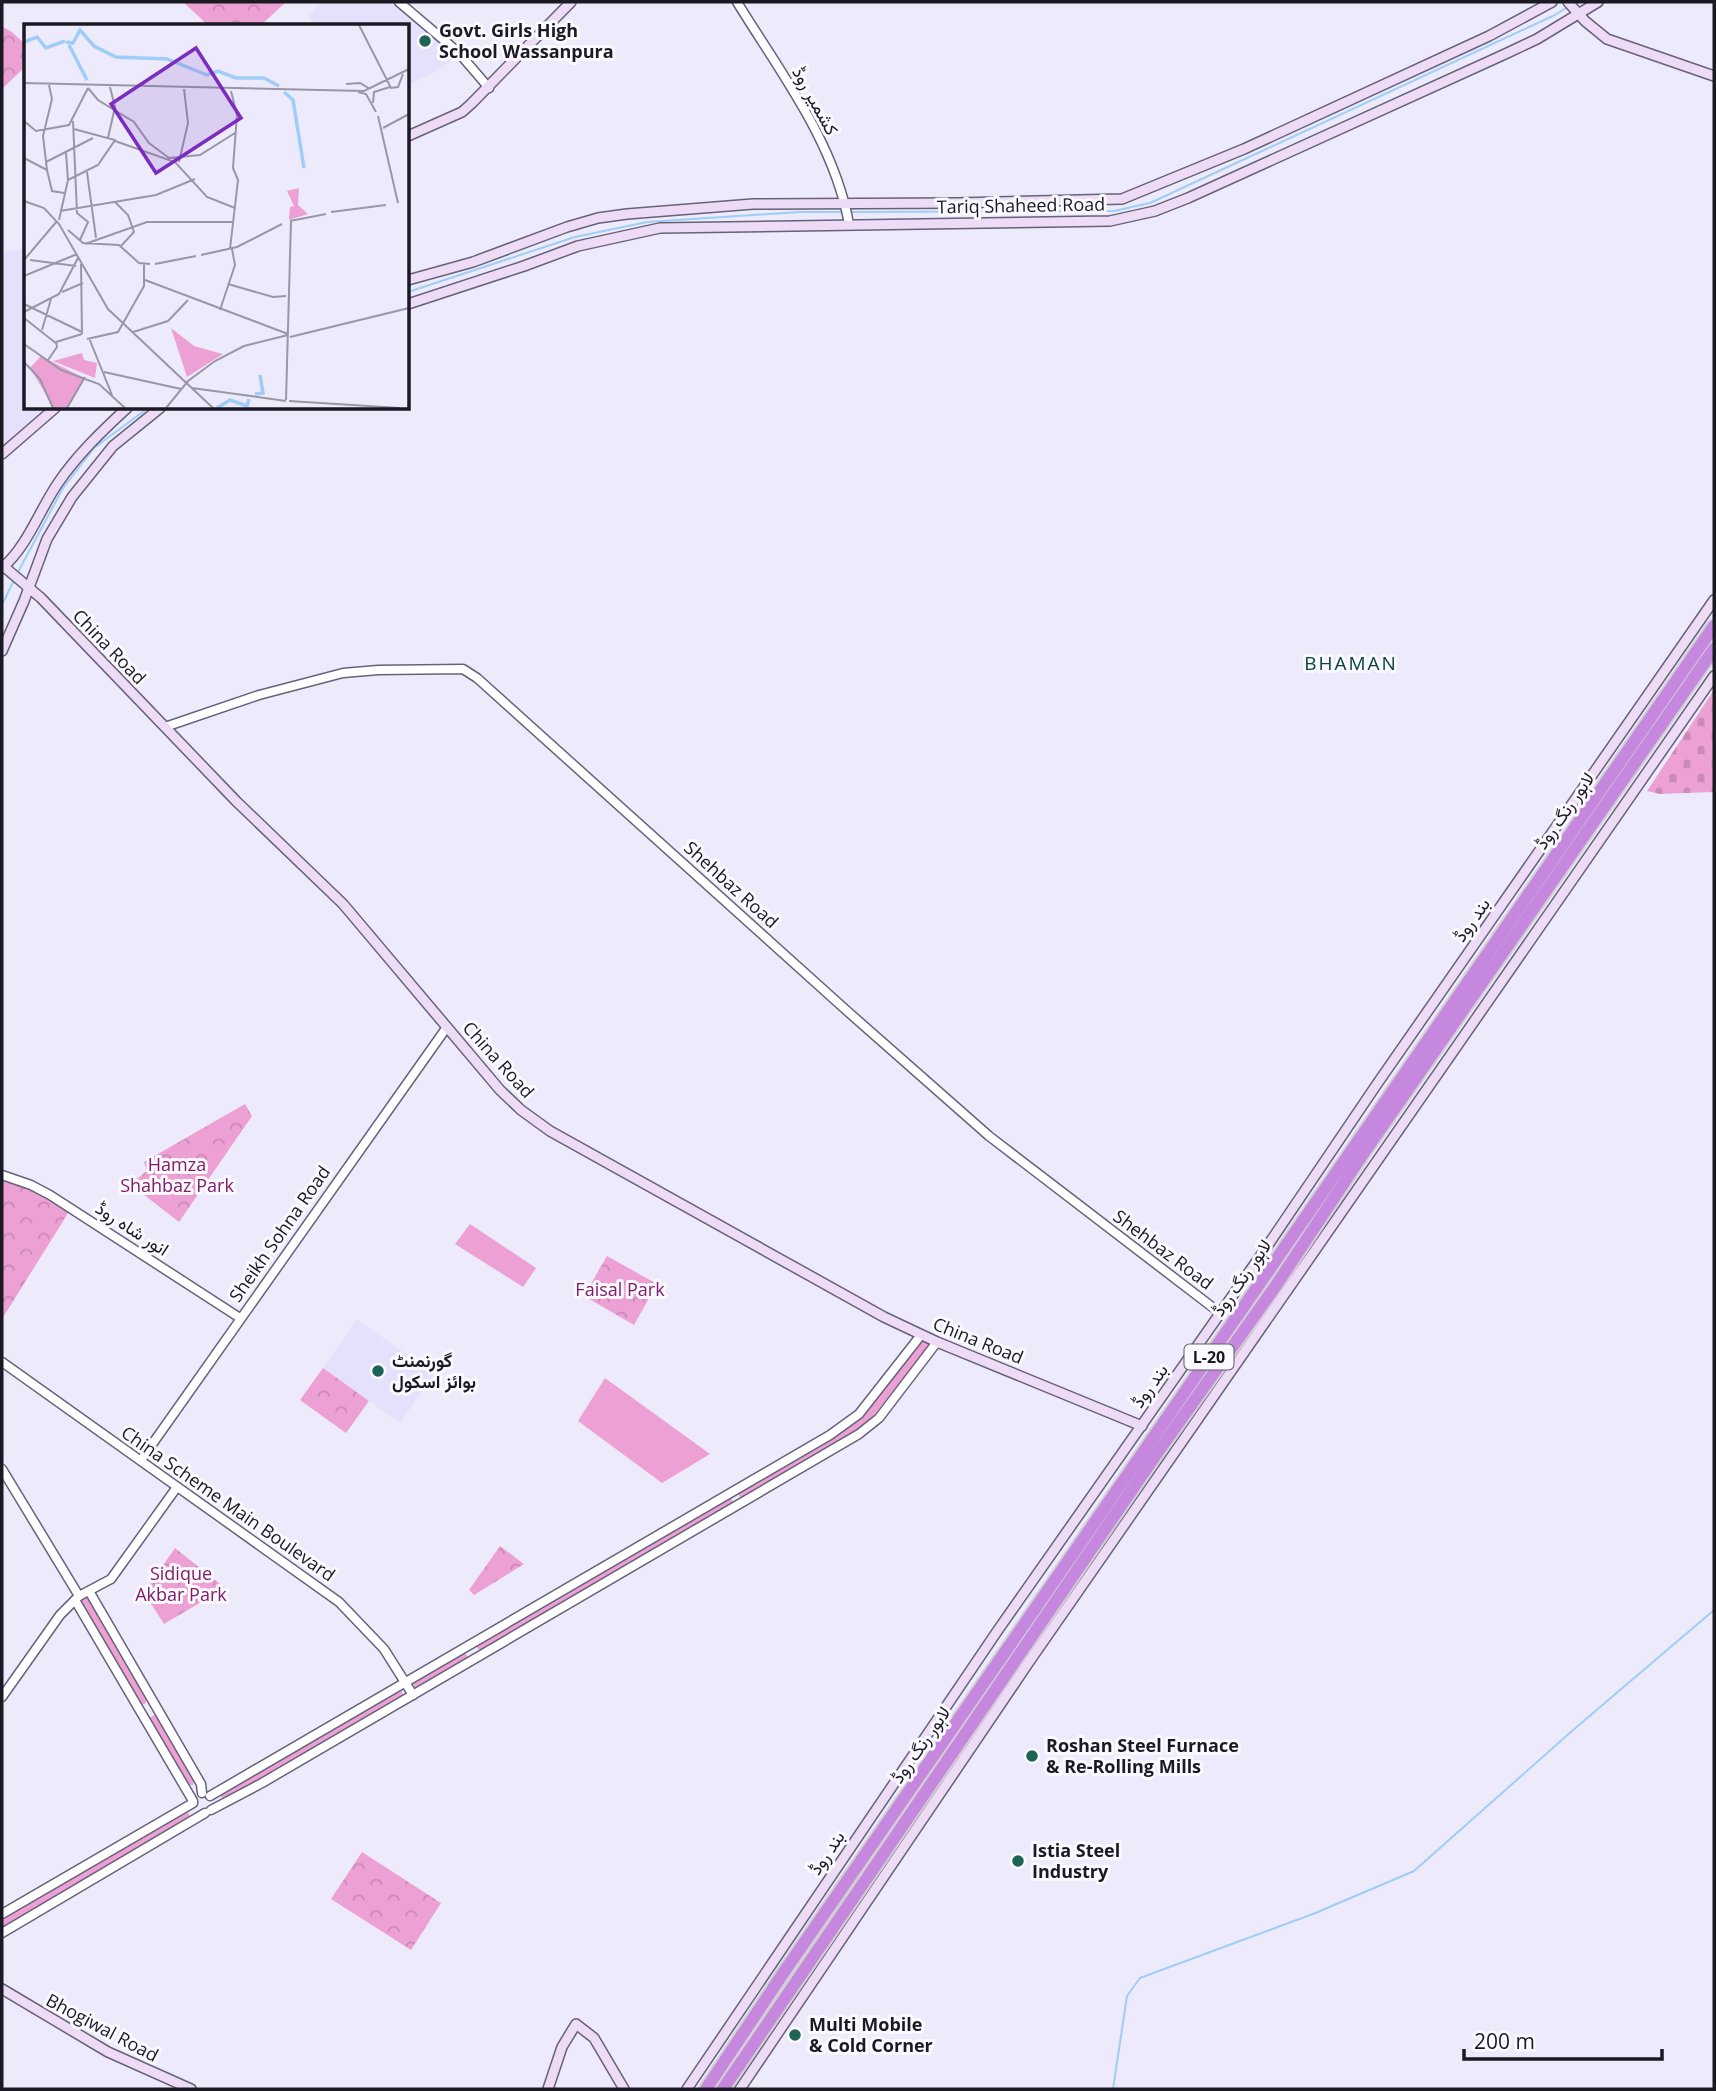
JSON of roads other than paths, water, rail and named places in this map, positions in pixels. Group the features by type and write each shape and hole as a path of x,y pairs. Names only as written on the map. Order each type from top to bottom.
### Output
{"highway":[{"name":"لاہور رنگ روڈ","path":"706,2089 784,1972 1714,626"},
{"name":"لاہور رنگ روڈ","path":"723,2089 1155,1456 1275,1287 1363,1154 1714,649"}],"main road":[{"path":"410,135 462,112 489,88 572,2"},
{"name":"Tariq Shaheed Road","path":"410,279 473,262 598,218 658,211 753,204 845,206 1110,201 1133,196 1244,149 1465,47 1552,2"},
{"path":"1567,2 1603,36 1612,41 1714,76"},
{"name":"Tariq Shaheed Road","path":"410,303 578,246 660,229 1110,221 1140,216 1188,198 1503,55 1598,2"},
{"path":"2,454 53,410"},
{"path":"5,568 80,453 125,410"},
{"path":"2,650 24,601 26,584 47,539 72,497 113,446 158,410"},
{"name":"China Road","path":"5,568 26,584 236,801 343,904 500,1090 521,1110 550,1131 884,1317 937,1342 1142,1426"},
{"name":"بند روڈ","path":"687,2089 998,1630 1714,600"},
{"path":"740,2089 1051,1631 1714,676"},
{"name":"Bhogiwal Road","path":"2,1989 107,2052 191,2089"},
{"path":"548,2089 562,2047 576,2024 594,2038 624,2089"}],"street":[{"path":"399,2 459,53 489,88"},
{"name":"کشمیر روڈ","path":"737,2 812,121 834,171 849,224"},
{"name":"Shehbaz Road","path":"164,727 259,695 343,673 463,669 477,678 989,1136 1220,1312"},
{"name":"Sheikh Sohna Road","path":"141,1460 447,1027"},
{"name":"انور شاہ روڈ","path":"2,1175 50,1195 240,1318"},
{"path":"2,1914 851,1421 866,1406 921,1335"},
{"path":"2,1933 871,1425 937,1342"},
{"name":"China Scheme Main Boulevard","path":"2,1362 351,1612 384,1649 413,1695"},
{"path":"2,1469 196,1811 208,1811"},
{"path":"2,1697 60,1615 77,1598 111,1579 177,1487"},
{"path":"733,1491 740,1504"},
{"path":"89,1591 213,1803 208,1811"},
{"path":"142,1713 154,1706"}],"waterway":[{"path":"849,212 1114,211 1150,203 1555,15 1569,6"},
{"path":"410,291 575,237 647,222 800,212 844,212"},
{"path":"18,572 63,488 94,448 145,410"},
{"path":"2,605 14,580"},
{"path":"1113,2089 1127,1996 1140,1978 1313,1914 1414,1871 1714,1610"}],"place":[{"name":"Govt. Girls High School Wassanpura","path":"425,41"},
{"name":"گورنمنٹ بوائز اسکول","path":"378,1371"},
{"name":"Roshan Steel Furnace & Re-Rolling Mills","path":"1032,1756"},
{"name":"Istia Steel Industry","path":"1018,1861"},
{"name":"Multi Mobile & Cold Corner","path":"795,2035"}],"district":[{"name":"BHAMAN","path":"1351,663"}],"park label":[{"name":"Hamza Shahbaz Park","path":"177,1175"},
{"name":"Faisal Park","path":"620,1290"},
{"name":"Sidique Akbar Park","path":"181,1584"}]}
